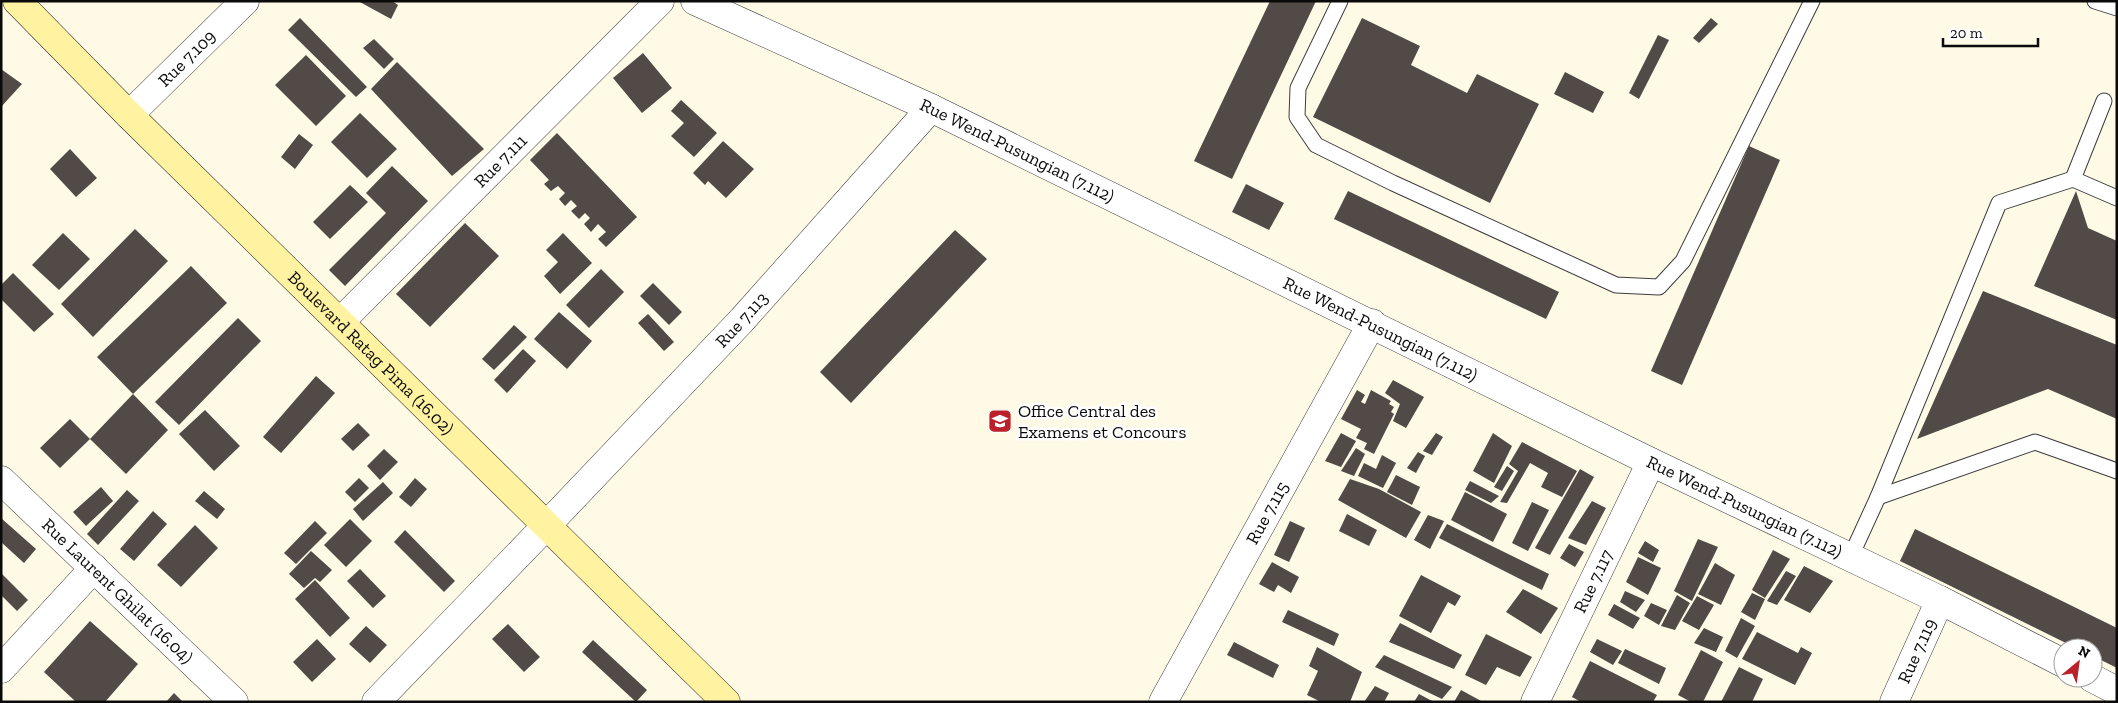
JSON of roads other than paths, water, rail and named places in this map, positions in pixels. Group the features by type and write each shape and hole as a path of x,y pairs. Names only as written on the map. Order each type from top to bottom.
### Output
{"street":[{"name":"Boulevard Ratag Pima (16.02)","path":"17,1 129,115 726,702"},
{"name":"Rue 7.109","path":"129,115 245,1"},
{"name":"Rue 7.111","path":"341,322 660,1"},
{"name":"Rue Wend-Pusungian (7.112)","path":"695,1 931,108 1372,323 1651,462 1851,556 2053,658"},
{"name":"Rue 7.113","path":"376,702 742,320 931,108"},
{"name":"Rue 7.115","path":"1163,702 1372,323"},
{"name":"Rue 7.117","path":"1535,702 1651,462"},
{"name":"Rue Laurent Ghilat (16.04)","path":"1,480 234,702"},
{"path":"1,670 94,568"},
{"name":"Rue 7.119","path":"1894,702 1940,600"},
{"path":"2103,684 2117,691"}],"lane":[{"path":"1340,1 1298,88 1296,117 1316,145 1393,183 1616,285 1659,287 1683,262 1812,1"},
{"path":"2094,1 2117,8"},
{"path":"2073,179 2104,101"},
{"path":"1851,556 1878,497 1999,203 2073,179 2117,198"},
{"path":"1878,497 2036,442 2117,471"}],"place":[{"name":"Office Central des Examens et Concours","path":"1000,421"}]}
